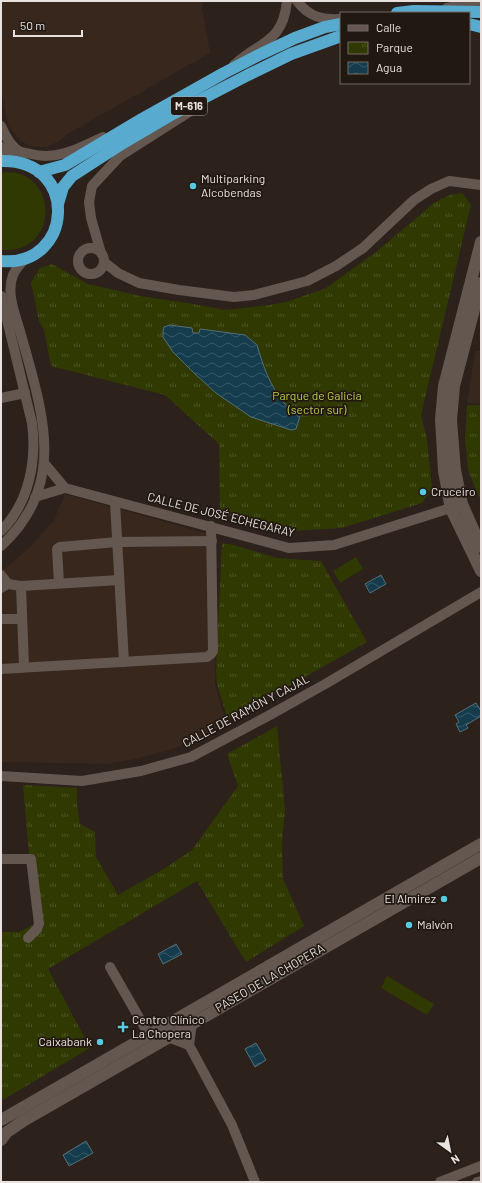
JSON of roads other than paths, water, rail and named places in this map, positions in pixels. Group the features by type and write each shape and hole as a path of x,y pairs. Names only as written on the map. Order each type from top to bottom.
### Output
{"highway":[{"path":"406,12 481,12"},
{"name":"M-616","path":"39,172 65,165 142,119 224,73 295,38 325,27 340,24"},
{"path":"470,24 481,27"},
{"name":"M-616","path":"58,204 64,187 72,176 123,143 169,116 248,75 291,54 340,36"},
{"name":"M-616","path":"1,161 14,161 28,165 39,172 55,191 58,204 58,220 52,236 41,250 26,258 11,262 1,261"}],"main road":[{"path":"1,148 14,161"},
{"path":"481,242 444,386 441,420 444,471 451,509 481,571"},
{"path":"481,283 454,386 451,420 455,470 462,504 481,547"},
{"name":"PASEO DE LA CHOPERA","path":"1,1120 481,844"},
{"name":"PASEO DE LA CHOPERA","path":"1,1140 6,1132 23,1121 481,858"}],"street":[{"path":"224,73 245,55 266,43 276,34 281,27 284,18 287,1"},
{"path":"297,1 302,8 315,16 328,20 340,19"},
{"path":"434,11 478,1"},
{"path":"248,75 120,156 92,186 89,202 91,218 102,257 118,273 139,283 234,297 272,291 307,281 336,266 363,248 414,200 431,189 450,181 481,185"},
{"path":"1,126 6,137 18,151 40,157 56,156 73,151 142,119"},
{"path":"1,546 16,532 35,497 44,463 45,444 43,424 36,389 11,296 13,275 18,266 26,258"},
{"path":"1,298 25,393 34,439 34,454 25,493 6,526 1,531"},
{"path":"1,398 25,393"},
{"path":"35,497 65,488 44,463"},
{"name":"CALLE DE JOSÉ ECHEGARAY","path":"65,488 289,548 334,545 451,509 462,504"},
{"path":"115,502 124,662"},
{"path":"1,668 207,657 213,651 211,526"},
{"path":"59,583 57,549 60,546 117,542 212,541"},
{"path":"1,575 4,586 119,580"},
{"path":"21,586 24,667"},
{"name":"CALLE DE RAMÓN Y CAJAL","path":"1,776 82,781 141,772 191,757 321,686 481,592"},
{"path":"1,619 22,618"},
{"path":"1,859 31,859 39,924 37,929 28,938"},
{"path":"110,967 149,1035"},
{"path":"192,1023 189,1045 232,1124 255,1182"},
{"path":"168,1037 189,1045"},
{"path":"440,1182 481,1166"},
{"path":"477,1182 481,1180"}],"water":[{"path":"170,325 192,328 193,333 199,333 200,329 245,335 257,345 268,376 279,396 284,403 297,412 300,416 296,429 291,430 251,417 216,393 173,352 163,337 164,327"},
{"path":"381,575 386,584 370,593 365,584"},
{"path":"476,703 481,711 481,716 466,725 468,728 460,732 456,724 459,722 455,715"},
{"path":"176,944 182,954 163,964 158,954"},
{"path":"256,1043 266,1060 255,1067 245,1049"},
{"path":"86,1141 93,1153 69,1166 63,1155"}],"place":[{"name":"Multiparking Alcobendas","path":"193,186"},
{"name":"Cruceiro","path":"423,492"},
{"name":"El Almirez","path":"444,899"},
{"name":"Malvón","path":"409,925"},
{"name":"Centro Clínico La Chopera","path":"123,1027"},
{"name":"Caixabank","path":"100,1042"}],"park label":[{"name":"Parque de Galicia (sector sur)","path":"317,403"}]}
